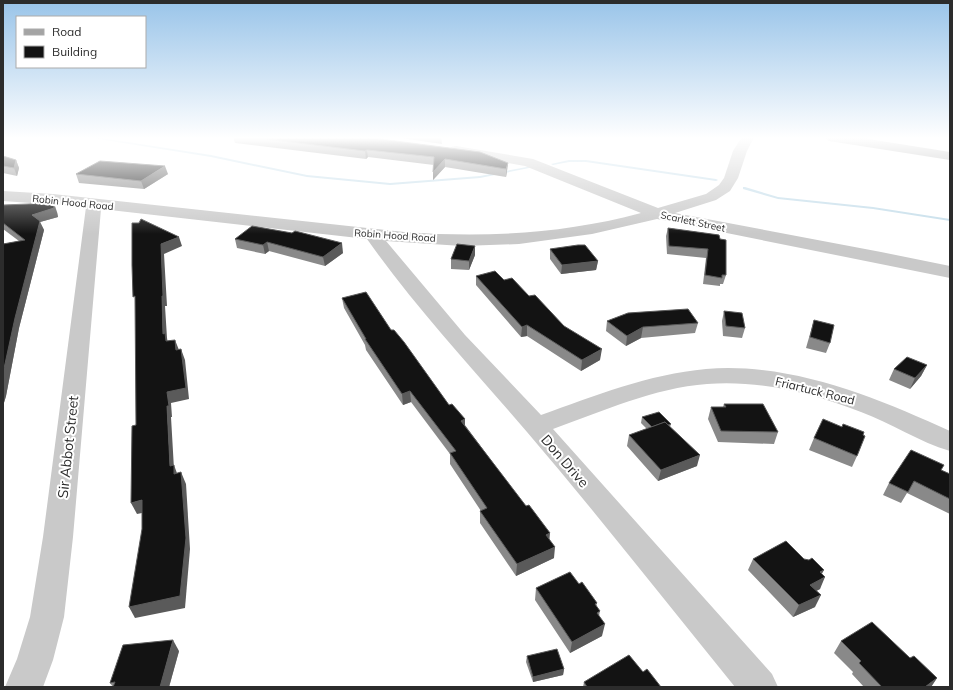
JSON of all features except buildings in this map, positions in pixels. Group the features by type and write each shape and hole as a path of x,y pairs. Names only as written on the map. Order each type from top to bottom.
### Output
{"street":[{"name":"Scarlett Street","path":"546,169 658,214 950,272"},
{"name":"Robin Hood Road","path":"3,196 94,204 372,234 444,239 517,239 590,230 658,214 711,197 726,188 730,183 734,169"},
{"name":"Sir Abbot Street","path":"24,687 35,660 47,617 58,537 94,204"},
{"name":"Don Drive","path":"372,234 394,264 457,340 536,426 759,687"},
{"name":"Friartuck Road","path":"536,426 647,387 684,379 748,377 778,381 835,394 871,406 950,442"}],"waterway":[{"path":"274,169 307,176 390,184 480,177 521,169"},
{"path":"642,169 716,180"},
{"path":"744,188 778,198 873,208 950,220"}]}
